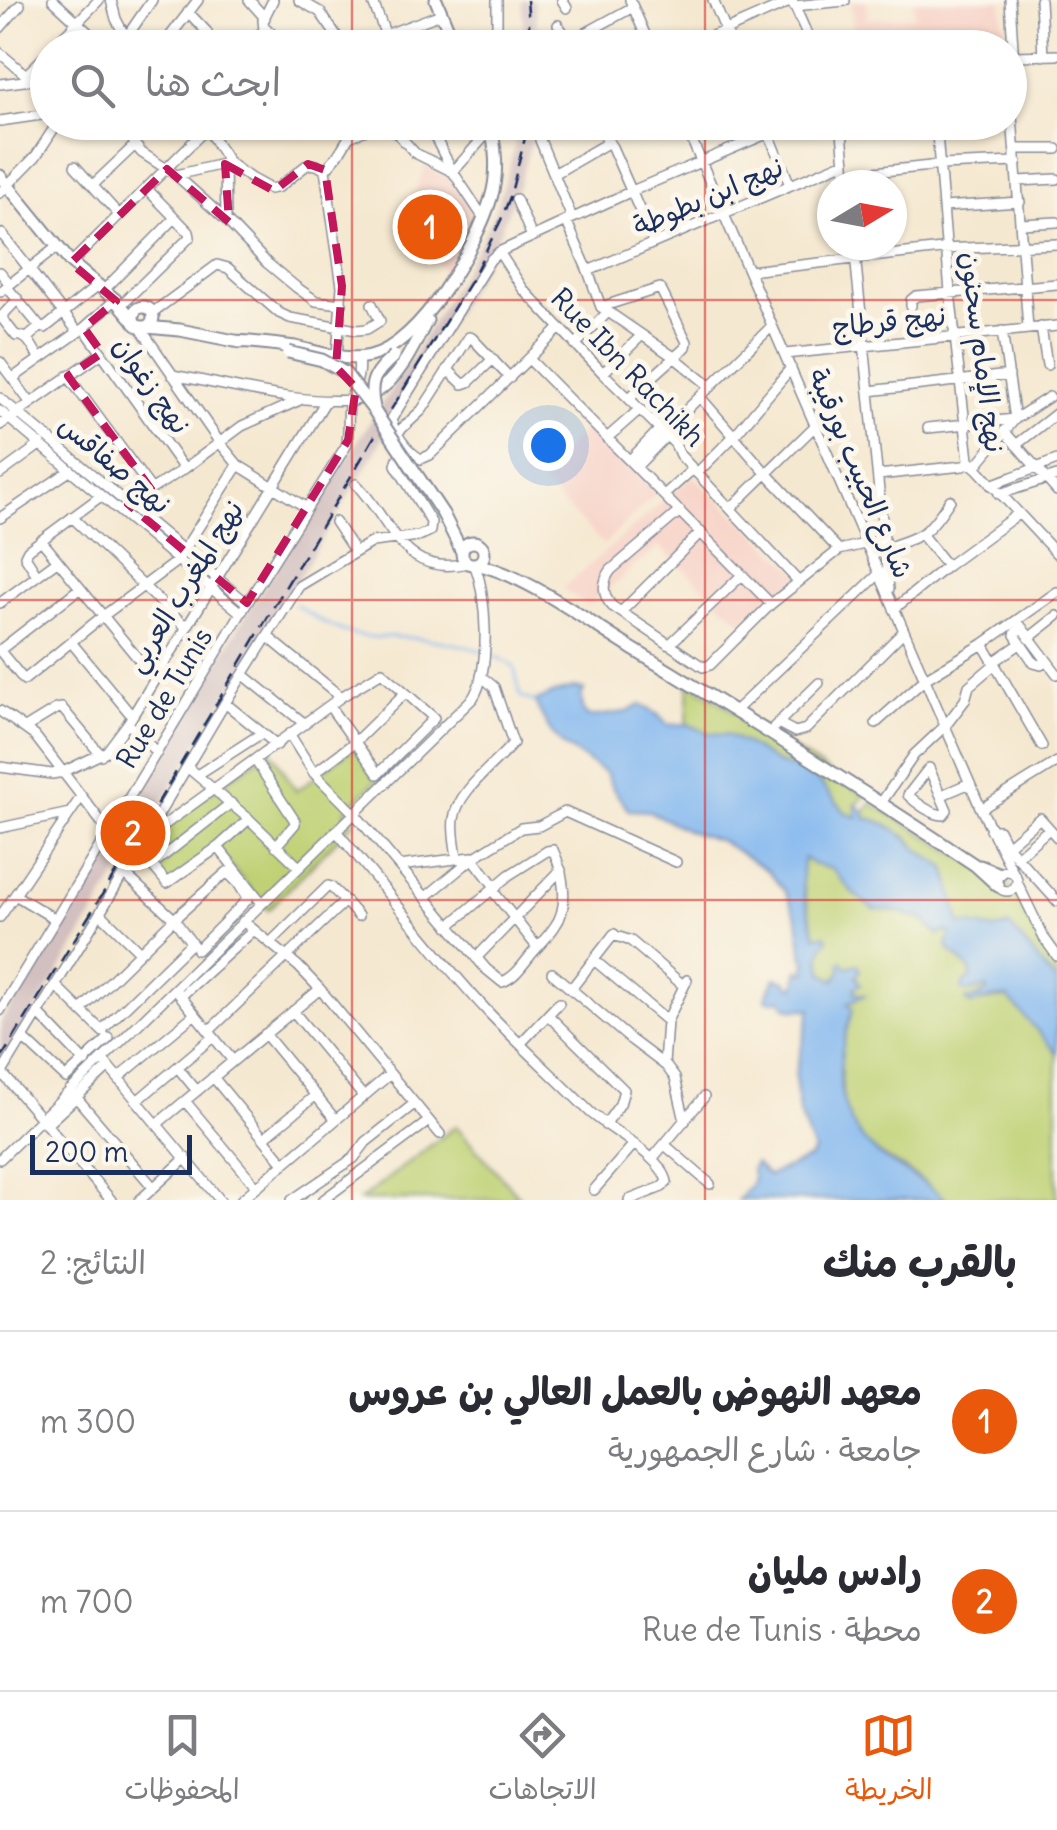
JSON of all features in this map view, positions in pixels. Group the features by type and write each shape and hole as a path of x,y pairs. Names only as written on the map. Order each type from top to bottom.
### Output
{"main road":[{"path":"436,0 448,30"},
{"path":"351,400 374,394 398,370 469,247 492,195 491,140"},
{"path":"2,185 71,263 144,318 180,330 322,360 345,373 375,412 469,557 517,579 735,711 774,728 881,804 1001,881"},
{"path":"234,341 268,343 355,359 379,354 396,345 436,303"},
{"path":"375,412 371,393 378,370 421,332"},
{"path":"469,557 483,559 484,550 517,579"}],"street":[{"path":"53,0 85,30"},
{"path":"69,30 98,0"},
{"path":"111,0 122,30"},
{"path":"131,30 152,0"},
{"path":"174,30 198,0"},
{"path":"249,0 266,30"},
{"path":"260,30 273,0"},
{"path":"299,0 320,12 332,30"},
{"path":"372,0 383,30"},
{"path":"497,0 497,30"},
{"path":"712,0 726,30 793,2 845,1"},
{"path":"1010,0 1011,30"},
{"path":"1040,0 1043,56"},
{"path":"793,2 805,30"},
{"path":"589,30 632,4 643,30"},
{"path":"0,28 20,5"},
{"path":"188,12 205,30"},
{"path":"398,30 441,14"},
{"path":"264,25 269,30"},
{"path":"558,25 561,30"},
{"path":"0,52 26,78"},
{"path":"1027,59 1057,55"},
{"path":"26,78 30,73"},
{"path":"0,84 30,79"},
{"path":"0,121 30,117"},
{"path":"2,185 36,156 46,140"},
{"path":"133,140 302,292 316,300 342,304"},
{"path":"71,263 147,189 172,172 194,140"},
{"path":"213,140 227,163 270,189 279,188 308,164 325,170 340,272 342,304 337,356"},
{"path":"325,170 347,140"},
{"path":"402,140 415,154 453,172"},
{"path":"437,140 453,172 484,217"},
{"path":"453,172 478,140"},
{"path":"540,140 604,310 711,387"},
{"name":"شارع الحبيب بورقيبة","path":"692,140 981,810 1044,938 1057,956"},
{"path":"559,329 426,458 409,450 392,420 491,259 569,219 754,140"},
{"path":"771,140 790,185"},
{"path":"843,140 846,170"},
{"name":"نهج الإمام سحنون","path":"938,140 954,336 973,465 1057,554"},
{"path":"1014,140 1028,328"},
{"path":"554,174 609,142 654,242"},
{"path":"93,185 135,145"},
{"path":"1016,150 1057,149"},
{"name":"نهج ابن بطوطة","path":"588,271 845,162"},
{"path":"907,170 1017,162"},
{"path":"172,172 227,163"},
{"path":"226,220 227,163"},
{"path":"76,166 119,215"},
{"path":"1018,181 1057,178"},
{"path":"13,378 118,301 189,240 189,232 147,189"},
{"path":"516,200 532,237"},
{"path":"943,206 1020,202"},
{"path":"4,290 45,328 100,288 175,218"},
{"path":"1021,224 1057,222"},
{"name":"نهج زغوان","path":"1,235 63,313 102,353 184,469"},
{"path":"907,253 1057,244"},
{"path":"4,290 57,247"},
{"name":"Rue Ibn Rachikh","path":"499,252 523,290 678,446 678,454 798,581"},
{"path":"749,271 840,260"},
{"path":"856,260 890,597"},
{"path":"307,508 238,465 172,374 144,318 213,267 223,265 284,316 363,330 378,324 380,319 372,304"},
{"path":"0,272 10,309"},
{"path":"911,306 914,296 1057,284"},
{"path":"575,345 604,310 660,288 686,347 628,398"},
{"path":"18,299 0,317 4,331 27,338 40,359"},
{"path":"27,338 40,326"},
{"path":"633,463 772,326"},
{"name":"نهج قرطاج","path":"785,354 1057,326"},
{"path":"1041,327 1047,366"},
{"path":"1002,331 1015,418"},
{"path":"603,373 642,335"},
{"path":"398,433 422,410 469,338 510,378"},
{"path":"7,416 102,353"},
{"name":"Rue de Tunis","path":"0,1012 346,446 351,400 358,383 355,359"},
{"path":"447,368 461,384 466,384 492,359"},
{"path":"529,360 771,604"},
{"path":"0,362 30,402"},
{"path":"664,495 734,436 791,368"},
{"path":"172,374 300,400 351,400"},
{"path":"869,391 1008,375"},
{"path":"68,376 151,488"},
{"path":"417,378 436,388"},
{"path":"878,475 973,465 1015,418 1048,397"},
{"name":"نهج صفاقس","path":"0,398 7,416 102,496 123,507 178,561 241,613"},
{"path":"700,398 838,550"},
{"path":"123,507 247,423 300,400"},
{"name":"نهج المغرب العربي","path":"63,772 107,751 130,719 325,402"},
{"path":"607,438 640,409"},
{"path":"1016,445 1057,413"},
{"name":"نهج صفاقس","path":"7,416 184,550 247,603"},
{"path":"928,428 1015,418"},
{"path":"732,508 816,425"},
{"path":"1004,431 1036,468 1052,477 1057,492"},
{"path":"0,474 41,444"},
{"path":"111,1200 1,1074 299,586 373,536 419,536 430,531 431,522 396,464 409,450"},
{"path":"991,485 1057,460"},
{"path":"80,588 0,651 24,680 178,561 238,465"},
{"path":"0,518 71,470"},
{"path":"999,494 1052,477"},
{"path":"356,484 409,554 444,566 469,557"},
{"path":"37,575 25,556 28,550 102,496"},
{"path":"680,511 607,576 604,586 609,603 700,666 708,666 771,604 838,550 869,549 880,558 885,548 908,542 929,530 950,500"},
{"path":"894,609 1018,514"},
{"path":"72,517 186,627"},
{"path":"335,522 353,550"},
{"path":"621,612 700,532"},
{"path":"922,535 947,566"},
{"path":"419,536 417,552 428,560 445,562 469,557"},
{"path":"41,540 154,678"},
{"path":"178,992 197,950 243,921 474,698 484,652 479,575 469,557"},
{"path":"0,603 57,561"},
{"path":"735,711 879,574"},
{"path":"669,645 742,575"},
{"path":"876,723 925,679 1020,624 1057,592"},
{"path":"881,804 914,755 946,725 966,698 969,686 1057,617 1046,600"},
{"path":"1020,624 1025,641 1057,674"},
{"path":"774,728 804,730 904,631"},
{"path":"267,636 342,697"},
{"path":"71,642 157,753"},
{"path":"984,644 1042,746"},
{"path":"150,831 160,828 342,697 382,672 434,719 379,774 330,707"},
{"path":"244,675 306,724"},
{"path":"457,859 453,820 456,810 490,766 514,743 494,687 481,676"},
{"path":"774,728 819,683"},
{"path":"314,773 355,742 405,693"},
{"path":"225,703 277,745"},
{"path":"26,728 62,708 100,756"},
{"path":"0,710 35,736 109,832"},
{"path":"197,775 262,733"},
{"path":"290,735 314,773 354,813 476,958 493,976 505,982 557,924 561,914 563,884 554,850 510,875 450,926"},
{"path":"255,760 295,821 276,846"},
{"path":"981,810 1057,762"},
{"path":"0,767 63,772"},
{"path":"187,767 250,819 298,867"},
{"path":"929,768 942,796 946,812 940,816 908,794 929,768"},
{"path":"942,796 970,782"},
{"path":"0,917 81,797"},
{"path":"152,866 231,803"},
{"path":"426,898 474,858 520,828 540,826 565,812 676,862"},
{"path":"0,828 70,813"},
{"path":"1007,846 1040,818 1053,833 1017,857"},
{"path":"138,849 169,884 250,819"},
{"path":"336,830 475,997 604,1125 634,1144 666,1175 662,1188 630,1200"},
{"path":"990,830 999,830 1007,846 1057,901"},
{"name":"شارع الحبيب بورقيبة","path":"996,841 1001,881 1032,911"},
{"path":"218,847 262,903"},
{"path":"399,866 474,858"},
{"path":"474,858 537,947"},
{"path":"476,958 561,870"},
{"path":"1007,871 1016,878 1013,889 1001,881 1007,871"},
{"path":"23,1038 64,1078 70,1076 248,899 238,883 225,872 82,1009"},
{"path":"124,873 174,919 197,950"},
{"path":"270,943 328,886 358,916"},
{"path":"16,895 55,920"},
{"path":"138,1101 178,1068 345,902"},
{"path":"100,913 140,952"},
{"path":"243,921 320,989 440,1134"},
{"path":"0,1159 106,1063 109,1038 178,992 254,930"},
{"path":"571,989 614,933 631,941 685,983 667,1021 664,1064"},
{"path":"594,960 667,1021"},
{"path":"552,973 664,1064 675,1078 685,1120"},
{"path":"55,985 109,1038"},
{"path":"157,1124 320,989"},
{"path":"178,992 233,1061"},
{"path":"520,1044 559,1004"},
{"path":"293,1011 363,1096"},
{"path":"38,1014 85,1062"},
{"path":"118,1078 195,1014"},
{"path":"548,1015 624,1090 620,1104 604,1125"},
{"path":"265,1034 336,1119"},
{"path":"106,1063 186,1158 213,1198"},
{"path":"178,1068 197,1091"},
{"path":"240,1200 390,1074"},
{"path":"213,1077 284,1162"},
{"path":"73,1093 153,1187"},
{"path":"264,1138 316,1096"},
{"path":"652,1160 704,1097"},
{"path":"185,1101 256,1186"},
{"path":"292,1200 359,1153 366,1142 414,1104"},
{"path":"318,1184 325,1198 428,1121"},
{"path":"594,1190 634,1144"},
{"path":"665,1145 710,1184"},
{"path":"359,1153 370,1166"},
{"path":"140,1200 186,1158"}],"highlighted area":[{"path":"225,164 274,191 308,164 325,170 342,286 336,367 356,388 348,440 247,603 128,504 151,489 68,376 102,353 84,328 116,301 71,263 167,169 229,222"}],"shaded area":[{"path":"522,0 534,0 537,30 524,30"},
{"path":"867,0 867,19 915,16 914,0 1001,0 1005,30 853,30 851,2"},
{"path":"515,140 531,140 519,183 487,260 391,418 377,449 0,1069 0,1023 147,786 245,616 416,351 479,244 509,170"},
{"path":"426,165 452,179 479,215 446,277 424,238 404,218"},
{"path":"590,425 656,493 604,545 537,478"},
{"path":"693,476 802,576 741,622 659,546 588,606 563,588"}],"green space":[{"path":"689,682 865,796 856,805 858,818 846,813 820,783 803,771 777,763 729,735 709,733 687,724"},
{"path":"354,747 378,779 345,811 354,822 268,910 217,850 170,888 139,857 157,828 271,750 296,791"},
{"path":"871,803 1009,885 1057,959 1057,983 1010,926 996,930 960,923 946,868 908,837 864,818"},
{"path":"804,856 813,864 832,869 874,909 922,919 939,935 946,931 951,935 947,947 971,971 971,989 987,988 989,992 967,1000 1008,998 1057,1053 1057,1200 946,1200 872,1149 857,1133 844,1109 840,1061 853,1009 848,1003 863,995 855,993 854,987 861,984 856,976 860,970 858,965 841,971 835,980 824,974 800,872"},
{"path":"456,1126 522,1200 360,1200"}],"water":[{"path":"575,688 584,690 581,697 584,713 589,717 627,712 641,705 668,725 687,724 728,735 777,763 803,771 820,783 846,813 857,817 856,805 865,812 865,818 894,828 946,868 960,923 996,930 1010,926 1057,983 1057,1053 1008,998 970,1005 966,1000 988,991 962,989 971,978 971,971 947,947 951,934 946,931 939,935 922,919 874,909 832,869 804,858 802,877 807,906 816,936 826,935 828,940 821,956 824,974 835,980 841,971 840,963 843,961 846,967 858,964 860,971 856,976 861,984 855,987 855,993 865,995 848,1003 853,1009 840,1073 847,1112 869,1146 946,1200 738,1200 750,1186 755,1163 768,1176 810,1158 814,1151 799,1112 795,1075 811,1009 793,1009 785,1006 782,999 766,998 775,978 795,987 799,970 807,971 798,920 786,893 768,871 721,841 691,832 648,811 629,810 606,773 564,746 550,731 535,702"}],"waterway":[{"path":"295,604 351,633 441,641 488,654 514,667 521,697 535,702"}],"railway":[{"path":"527,0 530,30"},
{"path":"0,1060 473,277 510,197 524,140"}],"place":[{"name":"معهد النهوض بالعمل العالي بن عروس","path":"430,227"},
{"name":"رادس مليان","path":"133,833"}]}
